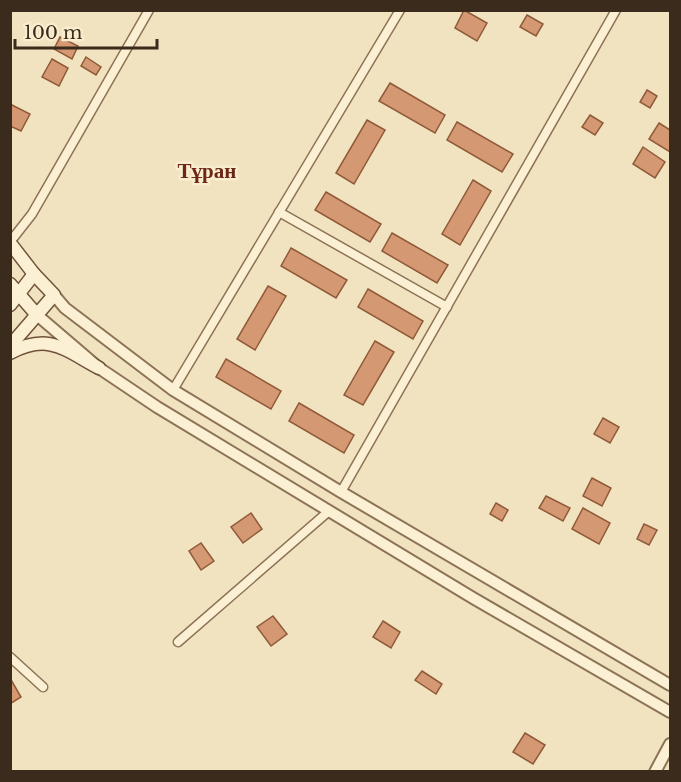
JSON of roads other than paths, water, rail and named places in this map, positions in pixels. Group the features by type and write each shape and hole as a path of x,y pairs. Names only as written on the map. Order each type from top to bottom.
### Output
{"main road":[{"path":"10,242 34,274 54,295 10,346"},
{"path":"10,305 34,274"},
{"path":"10,284 37,315"},
{"path":"10,353 36,342 54,345 99,368"}],"street":[{"path":"10,242 32,214 149,10"},
{"path":"173,390 400,10"},
{"path":"341,492 616,10"},
{"path":"279,212 447,307"},
{"path":"54,295 65,308 173,390 341,492 670,685"},
{"path":"37,315 99,368 157,407 669,713"},
{"path":"178,642 329,511"},
{"path":"10,657 43,687"},
{"path":"655,771 670,744"}],"district":[{"name":"Тұран","path":"207,171"}]}
